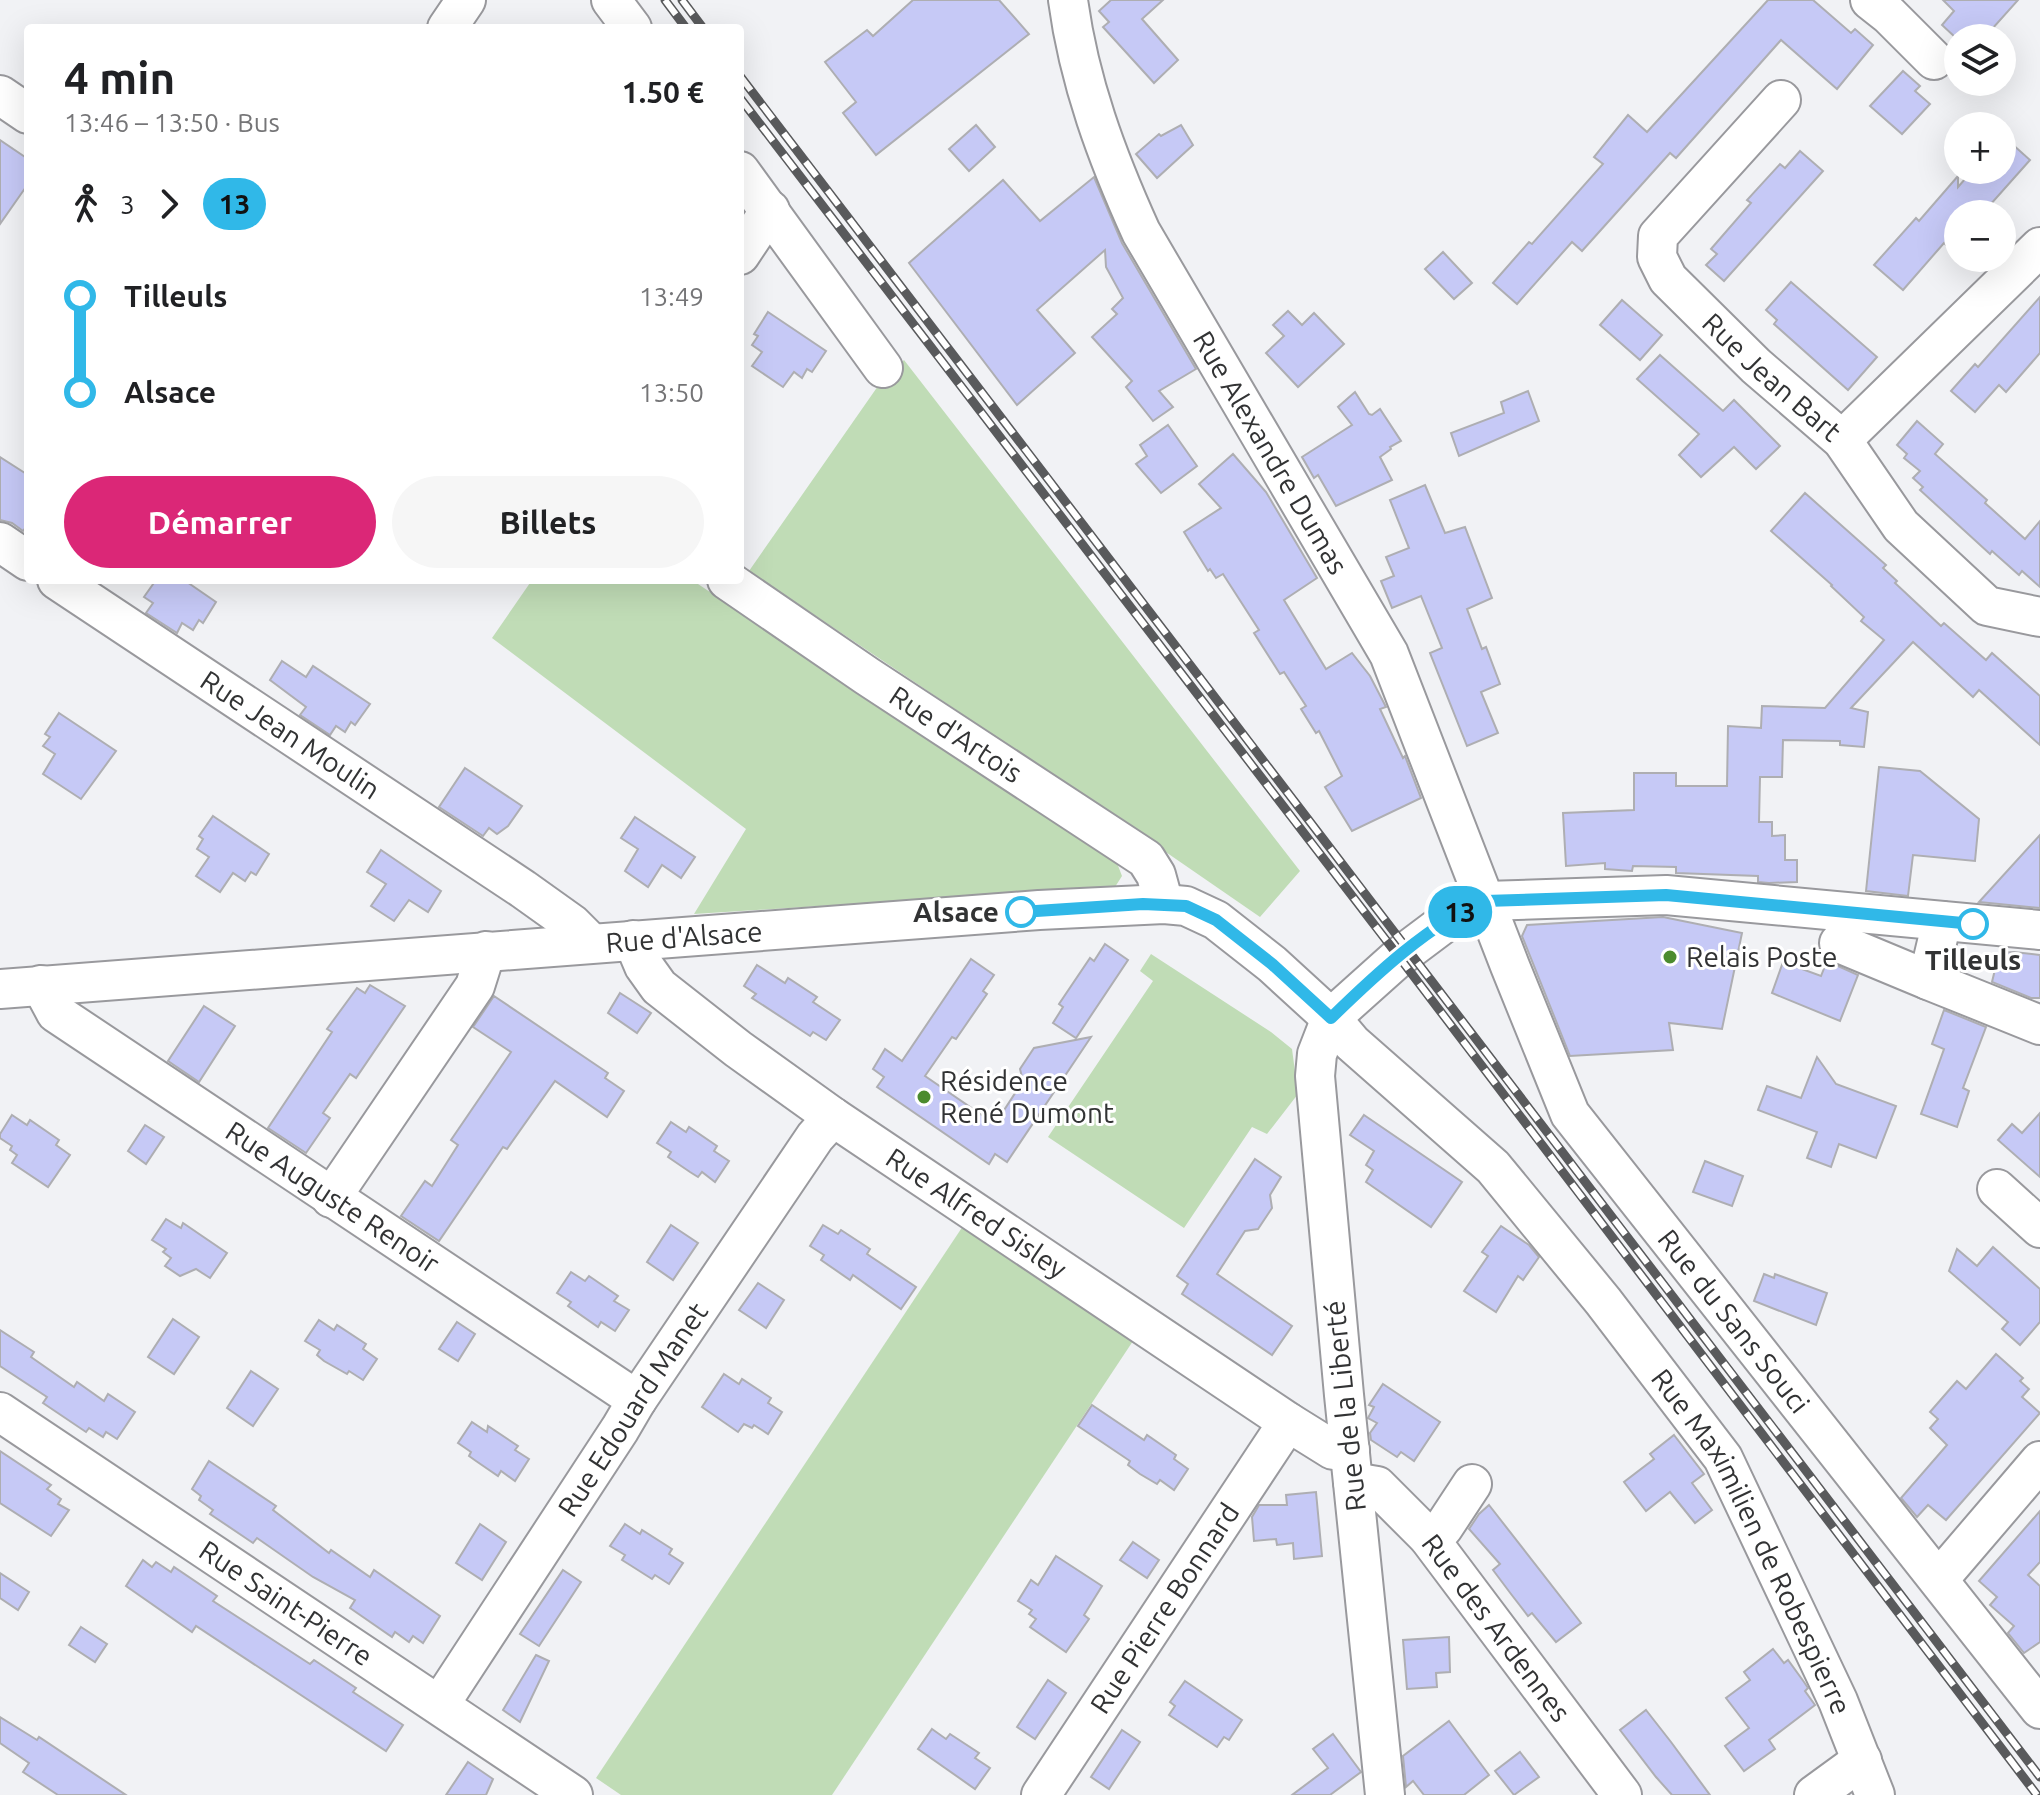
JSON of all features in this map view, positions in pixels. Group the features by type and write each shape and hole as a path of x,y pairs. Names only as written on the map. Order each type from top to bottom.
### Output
{"street":[{"path":"450,24 466,0"},
{"path":"611,0 629,24"},
{"name":"Rue Alexandre Dumas","path":"1068,0 1090,105 1141,232 1389,654 1485,901"},
{"path":"1887,5 1934,60"},
{"path":"0,95 24,111"},
{"name":"Rue Jean Bart","path":"1781,100 1658,236 1657,257 1668,279 1756,366 1842,440 1901,526 1987,606 2040,617"},
{"path":"744,176 883,368"},
{"path":"744,249 770,210"},
{"path":"1842,440 2040,247"},
{"path":"0,542 24,558"},
{"name":"Rue Jean Moulin","path":"63,584 523,889 572,924 591,943"},
{"name":"Rue d'Artois","path":"733,584 1146,859 1156,875 1164,904"},
{"path":"331,1198 475,986 524,925 523,889"},
{"path":"1331,1018 1399,957 1463,909 1485,901 1666,895 2040,930"},
{"name":"Rue du Sans Souci","path":"1485,901 1570,1114 2040,1709"},
{"name":"Rue d'Alsace","path":"0,989 1039,910 1164,904 1186,906 1216,920 1272,964 1331,1018"},
{"path":"1928,980 1942,921"},
{"name":"Rue Alfred Sisley","path":"633,940 644,966 659,987 738,1049 833,1117 1333,1450 1351,1466"},
{"path":"1839,943 2040,1025"},
{"name":"Rue Auguste Renoir","path":"41,985 56,1013 637,1400"},
{"name":"Rue Maximilien de Robespierre","path":"1331,1018 1352,1043 1493,1167 1603,1301 1723,1458 1838,1701 1875,1795"},
{"name":"Rue de la Liberté","path":"1331,1018 1317,1054 1315,1076 1385,1795"},
{"name":"Rue Edouard Manet","path":"440,1704 637,1400 815,1137 833,1117"},
{"path":"1997,1189 2040,1228"},
{"name":"Rue Saint-Pierre","path":"0,1412 573,1795"},
{"name":"Rue Pierre Bonnard","path":"1041,1795 1288,1422"},
{"path":"1939,1579 2040,1461"},
{"name":"Rue des Ardennes","path":"1351,1466 1377,1486 1428,1537 1622,1795"},
{"path":"1428,1537 1443,1528 1472,1484"},
{"path":"1814,1795 1862,1760"}],"green space":[{"path":"904,360 1300,871 1260,917 749,571 878,386"},
{"path":"529,584 698,584 1117,863 1122,876 1115,887 694,914 746,829 492,638"},
{"path":"1151,954 1292,1049 1298,1094 1267,1134 1252,1127 1184,1228 1048,1137 1153,981 1140,971"},
{"path":"963,1226 1133,1341 832,1795 621,1795 596,1778"}],"building":[{"path":"913,0 999,0 1029,34 876,155 843,113 856,102 825,62 867,30 873,36"},
{"path":"1111,0 1163,0 1142,19 1178,60 1154,83 1103,27 1109,22 1099,11"},
{"path":"1768,0 1813,0 1851,33 1855,29 1873,45 1837,89 1781,40 1676,158 1670,153 1582,251 1572,242 1517,304 1493,283 1603,164 1594,157 1628,115 1647,132"},
{"path":"1943,0 2018,0 1997,24 1944,24 1944,27 1942,25 1954,11"},
{"path":"1903,71 1920,86 1915,91 1930,104 1902,134 1870,106"},
{"path":"976,125 995,147 969,171 949,149"},
{"path":"1181,125 1193,145 1157,178 1136,154 1159,134 1161,136"},
{"path":"0,140 24,156 24,190 0,224"},
{"path":"2016,148 2030,160 2016,176"},
{"path":"1800,151 1823,171 1724,281 1706,265 1717,254 1711,249 1751,203 1747,200 1780,164 1785,168"},
{"path":"1094,177 1122,243 1196,369 1159,391 1173,407 1153,421 1126,387 1132,381 1092,337 1117,314 1112,309 1123,298 1106,267 1105,250 1037,310 1075,353 1017,405 909,263 1003,180 1040,221"},
{"path":"1951,184 1958,184 1958,187 1961,184 2009,184 1994,200 1944,200 1944,243 1903,290 1874,265"},
{"path":"1443,252 1472,283 1454,299 1425,269"},
{"path":"1791,282 1877,357 1848,390 1774,324 1777,320 1766,310"},
{"path":"2040,297 2040,353 2006,392 1999,385 1975,412 1951,391 1975,364 1978,367"},
{"path":"1622,300 1662,335 1640,360 1600,325"},
{"path":"1288,311 1302,325 1314,313 1344,344 1298,387 1266,353 1284,336 1273,325"},
{"path":"768,312 826,351 812,372 807,369 802,378 794,372 783,387 752,366 762,352 752,345 758,336 754,334"},
{"path":"1660,355 1723,411 1734,400 1780,446 1756,469 1734,447 1701,477 1679,455 1699,434 1637,379"},
{"path":"1528,391 1539,421 1459,456 1451,433 1504,413 1501,402"},
{"path":"1355,392 1369,414 1380,409 1401,441 1380,457 1392,480 1336,506 1318,475 1314,478 1302,457 1352,425 1338,407"},
{"path":"1917,421 1943,444 1935,454 2025,539 2040,521 2040,587 2022,571 2019,575 1992,551 1990,554 1920,490 1923,487 1913,478 1920,471 1904,458 1907,454 1897,445"},
{"path":"1168,425 1197,466 1161,493 1136,464 1147,456 1140,445"},
{"path":"1233,454 1266,492 1317,578 1284,600 1326,669 1352,653 1370,676 1386,707 1380,709 1403,758 1405,756 1421,798 1352,831 1325,787 1342,776 1319,731 1316,733 1301,709 1306,706 1284,672 1280,674 1254,633 1259,630 1223,574 1216,578 1210,569 1208,571 1184,532 1221,508 1199,484"},
{"path":"0,457 24,472 24,530 0,520"},
{"path":"1425,485 1445,533 1465,527 1492,598 1467,609 1500,684 1481,692 1498,733 1467,746 1430,653 1442,648 1421,596 1392,608 1381,581 1394,576 1386,557 1409,548 1390,500"},
{"path":"1805,493 1886,565 1883,568 1897,581 1895,583 1941,626 1944,623 1986,660 1992,653 2040,696 2040,745 1979,690 1973,697 1913,642 1851,708 1868,712 1864,747 1840,745 1840,741 1783,740 1782,777 1760,777 1759,822 1772,822 1772,836 1785,835 1785,860 1797,860 1797,882 1758,882 1758,876 1676,873 1676,867 1633,866 1632,871 1605,869 1605,863 1566,866 1563,813 1634,810 1634,773 1676,773 1676,786 1727,786 1728,726 1761,728 1762,706 1825,708 1884,640 1861,621 1864,617 1832,585 1771,531"},
{"path":"153,584 190,584 216,602 203,623 199,620 193,630 182,623 177,633 146,613 153,603 144,597"},
{"path":"282,661 306,677 313,666 370,704 355,725 351,722 345,732 336,726 330,735 300,715 306,707 270,680"},
{"path":"59,713 116,751 81,799 43,774 55,754 43,746 50,737 45,734"},
{"path":"1879,767 1920,771 1979,819 1975,861 1913,855 1908,896 1866,891"},
{"path":"465,768 522,806 508,826 497,834 489,828 483,836 439,807"},
{"path":"213,816 269,854 256,875 251,872 245,881 233,873 220,892 196,876 209,857 197,849 203,839 199,836"},
{"path":"635,817 695,857 681,878 662,865 648,887 625,871 638,849 621,838"},
{"path":"2040,835 2040,908 1979,902"},
{"path":"381,850 441,891 428,912 409,900 394,921 371,906 386,884 367,872"},
{"path":"1663,917 1742,933 1722,1029 1669,1023 1673,1050 1570,1056 1522,936 1527,925"},
{"path":"1105,944 1128,960 1076,1038 1053,1023 1063,1007 1059,1004 1090,958 1094,961"},
{"path":"1999,953 2040,955 2040,998 2031,998 1992,982"},
{"path":"971,959 994,975 983,991 987,994 956,1039 952,1037 925,1076 995,1124 1023,1081 1020,1069 1034,1048 1091,1037 1007,1162 995,1154 989,1164 877,1087 884,1077 873,1069 885,1049 902,1061"},
{"path":"1827,961 1858,975 1840,1021 1772,993 1783,962 1821,976"},
{"path":"757,965 785,983 788,978 817,997 813,1002 840,1020 826,1040 813,1032 810,1036 752,998 756,994 744,986"},
{"path":"370,985 405,1006 356,1078 350,1074 323,1113 330,1118 306,1153 268,1128 332,1032 327,1029 357,988 365,993"},
{"path":"620,993 651,1013 637,1033 608,1013"},
{"path":"494,996 608,1073 605,1078 624,1091 607,1117 555,1081 507,1149 503,1147 439,1241 401,1216 425,1181 432,1186 458,1145 451,1140 511,1052 473,1027"},
{"path":"204,1006 235,1026 199,1082 168,1061"},
{"path":"1944,1010 1986,1027 1963,1088 1969,1091 1957,1127 1921,1114 1944,1049 1932,1044"},
{"path":"1817,1057 1836,1084 1896,1106 1876,1158 1839,1144 1831,1167 1807,1158 1817,1132 1758,1110 1767,1086 1801,1098"},
{"path":"2040,1113 2040,1177 1998,1140 2012,1124 2022,1133"},
{"path":"12,1115 27,1125 30,1120 59,1140 56,1145 70,1155 48,1187 12,1163 17,1155 10,1150 12,1146 0,1138 0,1134"},
{"path":"1364,1115 1462,1182 1431,1227 1366,1182 1373,1170 1366,1165 1374,1151 1350,1135"},
{"path":"671,1122 686,1132 689,1127 717,1146 714,1151 729,1161 715,1182 702,1172 698,1177 690,1172 668,1157 671,1152 657,1143"},
{"path":"145,1125 164,1137 146,1164 128,1151"},
{"path":"1255,1159 1281,1177 1270,1195 1272,1208 1258,1229 1245,1231 1217,1274 1292,1326 1272,1355 1182,1294 1188,1284 1177,1276"},
{"path":"1705,1161 1743,1176 1732,1206 1693,1192"},
{"path":"166,1219 181,1228 183,1223 227,1253 210,1278 196,1269 180,1276 165,1266 171,1258 163,1252 166,1249 152,1240"},
{"path":"671,1225 698,1243 673,1280 647,1262"},
{"path":"823,1225 838,1234 841,1230 870,1249 867,1254 916,1287 901,1309 853,1275 850,1280 821,1260 824,1255 810,1246"},
{"path":"1501,1226 1529,1245 1539,1257 1523,1280 1518,1276 1496,1312 1464,1291 1488,1256 1482,1252"},
{"path":"1993,1247 2040,1289 2040,1322 2020,1345 2002,1329 2008,1322 1949,1271 1957,1249 1977,1266"},
{"path":"571,1272 585,1281 589,1276 618,1296 614,1301 629,1310 615,1331 601,1322 598,1327 568,1306 571,1302 557,1293"},
{"path":"1764,1274 1774,1278 1775,1274 1827,1293 1816,1325 1754,1301"},
{"path":"758,1283 784,1300 766,1328 739,1310"},
{"path":"173,1319 199,1337 174,1374 148,1357"},
{"path":"319,1320 334,1330 337,1325 366,1344 363,1349 377,1359 363,1380 324,1361 317,1355 320,1350 305,1341"},
{"path":"457,1322 475,1334 458,1361 439,1349"},
{"path":"0,1330 34,1352 31,1357 74,1387 77,1382 104,1401 108,1394 135,1412 117,1439 106,1432 103,1437 89,1428 86,1432 43,1403 47,1397 0,1366"},
{"path":"1996,1354 2023,1378 2020,1381 2029,1389 2022,1397 2040,1413 1946,1520 1928,1505 1917,1517 1901,1498 1947,1445 1930,1428 1938,1419 1930,1412 1957,1381 1966,1389"},
{"path":"251,1371 278,1389 253,1426 227,1408"},
{"path":"724,1374 739,1384 742,1379 771,1398 768,1403 782,1412 768,1434 754,1425 752,1428 744,1424 738,1432 702,1407"},
{"path":"1383,1384 1440,1422 1414,1461 1401,1452 1397,1457 1371,1440 1370,1433 1377,1423 1368,1418 1374,1407 1369,1405"},
{"path":"1092,1405 1144,1440 1147,1435 1176,1455 1174,1459 1188,1469 1174,1490 1160,1480 1157,1484 1140,1474 1128,1465 1130,1461 1078,1426"},
{"path":"472,1422 487,1432 488,1426 518,1446 515,1450 529,1459 515,1481 501,1471 498,1476 469,1456 471,1452 458,1443"},
{"path":"1674,1435 1704,1474 1692,1483 1712,1510 1695,1523 1670,1492 1646,1511 1624,1482 1654,1459 1650,1454"},
{"path":"0,1451 51,1485 47,1489 61,1499 58,1504 69,1510 51,1536 0,1503"},
{"path":"209,1461 276,1506 273,1510 329,1553 331,1550 370,1577 374,1570 440,1616 423,1643 413,1636 409,1642 395,1632 392,1637 350,1608 355,1600 313,1577 257,1538 253,1543 210,1514 213,1510 199,1500 201,1496 192,1489"},
{"path":"1316,1492 1322,1556 1294,1559 1293,1543 1277,1545 1276,1539 1254,1541 1252,1517 1259,1505 1287,1505 1286,1495"},
{"path":"1489,1505 1581,1623 1556,1642 1532,1613 1528,1616 1511,1594 1493,1570 1500,1564 1469,1529"},
{"path":"2040,1511 2040,1562 2028,1575 2040,1586 2040,1642 2024,1653 2008,1633 2014,1626 1990,1605 1997,1597 1979,1581"},
{"path":"480,1524 506,1542 482,1580 456,1563"},
{"path":"625,1524 640,1534 642,1530 672,1549 669,1554 683,1563 669,1584 655,1575 652,1579 622,1560 625,1555 610,1546"},
{"path":"1133,1542 1159,1560 1147,1578 1120,1560"},
{"path":"1056,1556 1102,1586 1084,1615 1089,1619 1066,1652 1030,1627 1036,1619 1029,1614 1032,1610 1018,1601 1031,1580 1038,1585"},
{"path":"143,1560 152,1567 156,1562 171,1572 174,1567 217,1596 213,1601 310,1664 314,1660 356,1688 353,1692 403,1725 386,1751 196,1626 192,1632 126,1586"},
{"path":"563,1570 581,1582 539,1646 520,1634"},
{"path":"0,1573 29,1592 18,1610 0,1598"},
{"path":"81,1627 107,1644 95,1662 69,1645"},
{"path":"1449,1637 1450,1672 1436,1673 1437,1687 1407,1689 1403,1640"},
{"path":"1773,1649 1784,1663 1788,1660 1808,1688 1805,1691 1815,1705 1769,1740 1775,1749 1744,1771 1725,1746 1749,1728 1726,1698 1750,1680 1744,1672"},
{"path":"536,1655 549,1661 520,1722 503,1710"},
{"path":"1048,1680 1066,1693 1035,1739 1017,1727"},
{"path":"1185,1681 1242,1720 1229,1740 1224,1737 1217,1747 1169,1715 1175,1706 1170,1702"},
{"path":"1646,1710 1710,1795 1672,1795 1620,1730"},
{"path":"0,1717 37,1740 39,1737 126,1795 58,1795 23,1772 29,1763 0,1743"},
{"path":"1449,1721 1489,1775 1464,1795 1424,1795 1413,1781 1406,1787 1403,1756"},
{"path":"932,1729 946,1739 950,1734 979,1753 975,1758 990,1768 975,1789 918,1749"},
{"path":"1122,1730 1140,1742 1109,1789 1091,1777"},
{"path":"1333,1734 1361,1772 1330,1795 1292,1795 1328,1768 1313,1749"},
{"path":"1520,1752 1539,1777 1514,1795 1495,1771"},
{"path":"468,1762 493,1779 486,1795 446,1795"}],"railway":[{"path":"665,0 683,24"},
{"path":"682,0 700,24"},
{"path":"744,81 2040,1777"},
{"path":"744,103 2037,1795"}],"bus line":[{"name":"13","path":"1021,912 1143,904 1186,906 1216,920 1272,964 1331,1018 1399,957 1463,909 1485,901 1666,895 1973,924"}],"place":[{"name":"Alsace","path":"1021,912"},
{"name":"Tilleuls","path":"1973,924"},
{"name":"Relais Poste","path":"1670,957"},
{"name":"Résidence René Dumont","path":"924,1097"}]}
